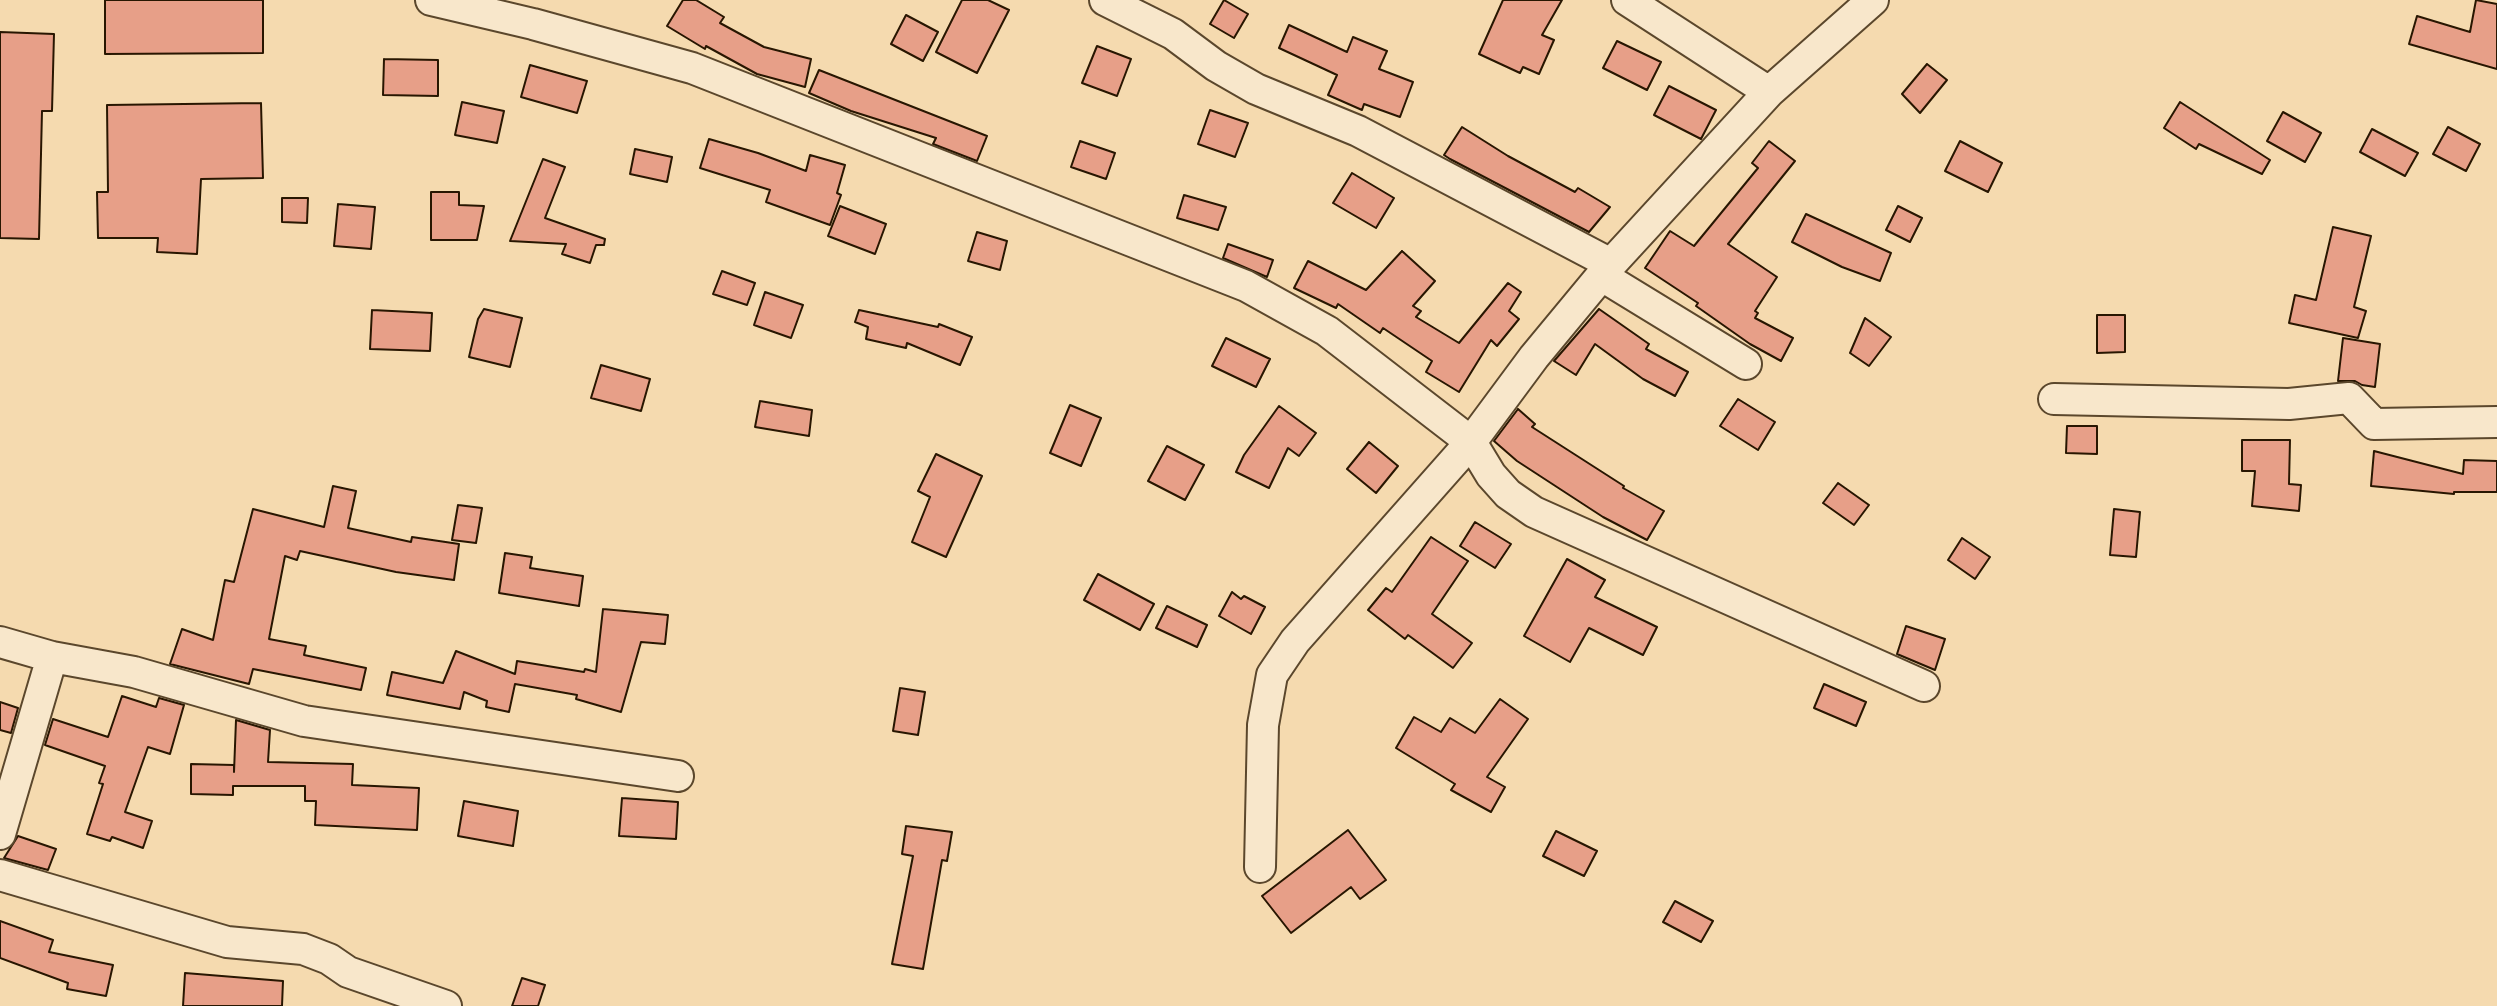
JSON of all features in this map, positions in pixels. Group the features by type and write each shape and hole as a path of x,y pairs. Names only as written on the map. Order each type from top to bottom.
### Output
{"street":[{"path":"431,0 533,24 692,68 1246,286 1327,331 1471,442 1491,475 1508,494 1534,512 1924,686"},
{"path":"1105,0 1173,34 1216,66 1256,89 1358,131 1607,270 1746,364"},
{"path":"1627,0 1769,92"},
{"path":"1260,867 1263,725 1272,675 1295,641 1471,442 1534,357 1607,270 1769,92 1873,0"},
{"path":"2054,399 2289,404 2349,398 2374,424 2497,422"},
{"path":"0,642 52,657 134,672 304,721 678,776"},
{"path":"0,834 52,657"},
{"path":"0,875 227,942 303,949 329,959 348,972 446,1006"}],"building":[{"path":"105,0 263,0 263,53 105,54"},
{"path":"683,0 696,0 724,17 720,23 764,47 811,59 805,87 757,74 706,46 705,49 667,26"},
{"path":"962,0 988,0 1009,10 977,73 936,52"},
{"path":"1224,0 1248,14 1234,38 1210,24"},
{"path":"1503,0 1562,0 1542,35 1554,40 1539,74 1523,67 1520,73 1479,54"},
{"path":"2476,0 2497,4 2497,69 2409,44 2417,16 2470,32"},
{"path":"906,15 938,32 923,61 891,44"},
{"path":"1289,25 1347,52 1353,37 1387,51 1379,69 1413,82 1400,117 1364,104 1362,110 1328,95 1337,75 1279,48"},
{"path":"0,32 54,34 52,111 42,111 39,239 0,238"},
{"path":"1617,41 1661,62 1647,90 1603,68"},
{"path":"1097,46 1131,59 1117,96 1082,83"},
{"path":"384,59 438,60 438,96 383,95"},
{"path":"1927,64 1947,80 1920,113 1902,94"},
{"path":"530,65 587,81 577,113 521,97"},
{"path":"819,70 987,136 977,161 933,144 936,138 851,111 809,93"},
{"path":"1669,86 1716,110 1701,139 1654,115"},
{"path":"462,102 504,111 497,143 455,135"},
{"path":"2180,102 2270,160 2262,174 2199,144 2196,149 2164,128"},
{"path":"261,103 263,178 201,179 197,254 157,252 158,238 98,238 97,192 108,192 107,105"},
{"path":"1210,110 1248,123 1235,157 1198,144"},
{"path":"2283,112 2321,133 2305,162 2267,141"},
{"path":"1462,127 1508,156 1575,192 1578,188 1610,207 1589,232 1450,159 1444,155"},
{"path":"2448,127 2480,144 2466,171 2433,154"},
{"path":"2372,129 2418,153 2405,176 2360,152"},
{"path":"709,139 806,171 810,155 845,165 837,193 841,195 830,225 766,202 770,190 700,168"},
{"path":"1080,141 1115,153 1106,179 1071,167"},
{"path":"1769,141 1795,161 1728,244 1777,277 1755,311 1758,313 1755,318 1793,338 1781,361 1750,344 1696,306 1698,303 1645,268 1670,231 1694,246 1758,168 1752,163"},
{"path":"1960,141 2002,163 1988,192 1945,171"},
{"path":"635,149 672,157 667,182 630,174"},
{"path":"543,159 565,167 545,218 605,239 604,245 596,245 590,263 562,254 566,244 510,241"},
{"path":"1352,173 1394,198 1376,228 1333,203"},
{"path":"431,192 459,192 459,205 484,206 477,240 431,240"},
{"path":"1184,195 1226,207 1218,230 1177,218"},
{"path":"282,198 308,198 307,223 282,222"},
{"path":"338,204 375,207 371,249 334,246"},
{"path":"840,206 886,224 875,254 828,236"},
{"path":"1898,206 1922,218 1910,242 1886,230"},
{"path":"1806,214 1891,253 1880,281 1842,267 1792,242"},
{"path":"2333,227 2371,236 2354,307 2366,311 2358,338 2289,323 2295,295 2316,300"},
{"path":"977,232 1007,241 1000,270 968,261"},
{"path":"1228,244 1273,260 1267,277 1223,258"},
{"path":"1402,251 1435,281 1413,306 1421,311 1416,317 1459,343 1508,283 1521,292 1509,311 1519,319 1497,346 1491,340 1459,392 1426,372 1432,361 1383,328 1380,333 1338,304 1336,308 1294,288 1308,261 1366,290"},
{"path":"722,271 755,283 747,305 713,294"},
{"path":"765,292 803,305 791,338 754,325"},
{"path":"484,309 522,318 510,367 469,357 478,319"},
{"path":"1599,309 1649,344 1646,349 1688,372 1675,396 1643,379 1595,344 1576,375 1554,361"},
{"path":"372,310 432,313 430,351 370,349"},
{"path":"859,310 938,327 939,324 972,337 960,365 907,343 906,348 866,339 868,327 855,322"},
{"path":"2097,315 2125,315 2125,352 2097,353"},
{"path":"1865,318 1891,337 1869,366 1850,353"},
{"path":"1226,338 1270,359 1256,387 1212,366"},
{"path":"2343,338 2380,344 2375,387 2355,381 2338,381"},
{"path":"601,365 650,379 641,411 591,398"},
{"path":"1738,399 1775,422 1758,450 1720,426"},
{"path":"760,401 812,410 809,436 755,427"},
{"path":"1070,405 1101,418 1081,466 1050,453"},
{"path":"1279,406 1316,433 1299,456 1288,448 1269,488 1236,472 1244,455"},
{"path":"1518,409 1535,424 1532,427 1623,488 1664,511 1647,540 1603,517 1517,461 1494,441"},
{"path":"2067,426 2097,426 2097,454 2066,453"},
{"path":"2242,440 2290,440 2289,484 2301,485 2299,511 2252,506 2255,471 2242,471"},
{"path":"1369,442 1398,466 1376,493 1347,469"},
{"path":"1167,446 1204,465 1185,500 1148,481"},
{"path":"2374,451 2463,474 2464,460 2497,461 2497,492 2454,494 2371,486"},
{"path":"936,454 982,476 946,557 912,542 930,497 918,491"},
{"path":"1838,483 1869,505 1854,525 1823,503"},
{"path":"333,486 356,491 348,528 411,542 412,537 459,544 454,580 396,572 300,551 297,560 285,556 269,639 306,646 304,655 366,668 361,690 253,669 249,684 170,664 182,629 213,640 225,580 234,582 253,509 324,527"},
{"path":"458,505 482,508 476,543 452,540"},
{"path":"2114,509 2140,512 2136,557 2110,555"},
{"path":"1475,522 1511,544 1495,568 1460,546"},
{"path":"1431,537 1468,561 1432,614 1472,643 1453,668 1408,635 1405,639 1368,610 1386,588 1392,592"},
{"path":"1962,538 1990,557 1975,579 1948,560"},
{"path":"505,553 532,557 530,568 583,576 579,606 499,593"},
{"path":"1567,559 1605,580 1595,597 1657,627 1643,655 1589,628 1570,662 1524,636"},
{"path":"1098,574 1154,604 1140,630 1084,600"},
{"path":"1232,592 1241,599 1244,596 1265,607 1251,634 1219,616"},
{"path":"1167,606 1207,625 1197,647 1156,628"},
{"path":"603,609 668,615 665,644 641,642 621,712 576,699 577,695 515,684 509,712 486,707 487,701 464,692 460,709 387,695 392,672 443,683 456,651 515,674 517,661 596,672"},
{"path":"1906,626 1945,639 1935,670 1897,654"},
{"path":"1824,684 1866,702 1856,726 1814,708"},
{"path":"900,688 925,692 918,735 893,731"},
{"path":"122,696 156,707 159,698 184,705 170,754 148,747 125,812 152,821 143,848 112,837 110,841 87,834 103,784 99,783 105,766 45,745 53,719 108,737"},
{"path":"1500,699 1528,719 1487,777 1505,787 1491,812 1451,790 1455,784 1396,748 1414,717 1441,732 1450,718 1475,733"},
{"path":"0,702 18,708 11,733 0,730"},
{"path":"236,720 270,730 268,762 353,764 352,785 419,788 417,830 315,825 316,801 305,801 305,786 233,786 233,795 191,794 191,764 234,765 234,772"},
{"path":"622,798 678,802 676,839 619,836"},
{"path":"464,801 518,811 513,846 458,836"},
{"path":"906,826 952,832 947,861 942,860 923,969 892,964 913,856 902,854"},
{"path":"1348,830 1386,880 1360,899 1351,887 1291,933 1262,896"},
{"path":"1556,831 1597,851 1584,876 1543,856"},
{"path":"18,836 56,849 48,870 4,858"},
{"path":"1675,901 1713,921 1701,942 1663,922"},
{"path":"0,921 53,940 49,952 113,965 106,996 67,989 68,983 0,958"},
{"path":"185,973 283,981 282,1006 183,1006"},
{"path":"522,978 545,985 538,1006 512,1006"}]}
